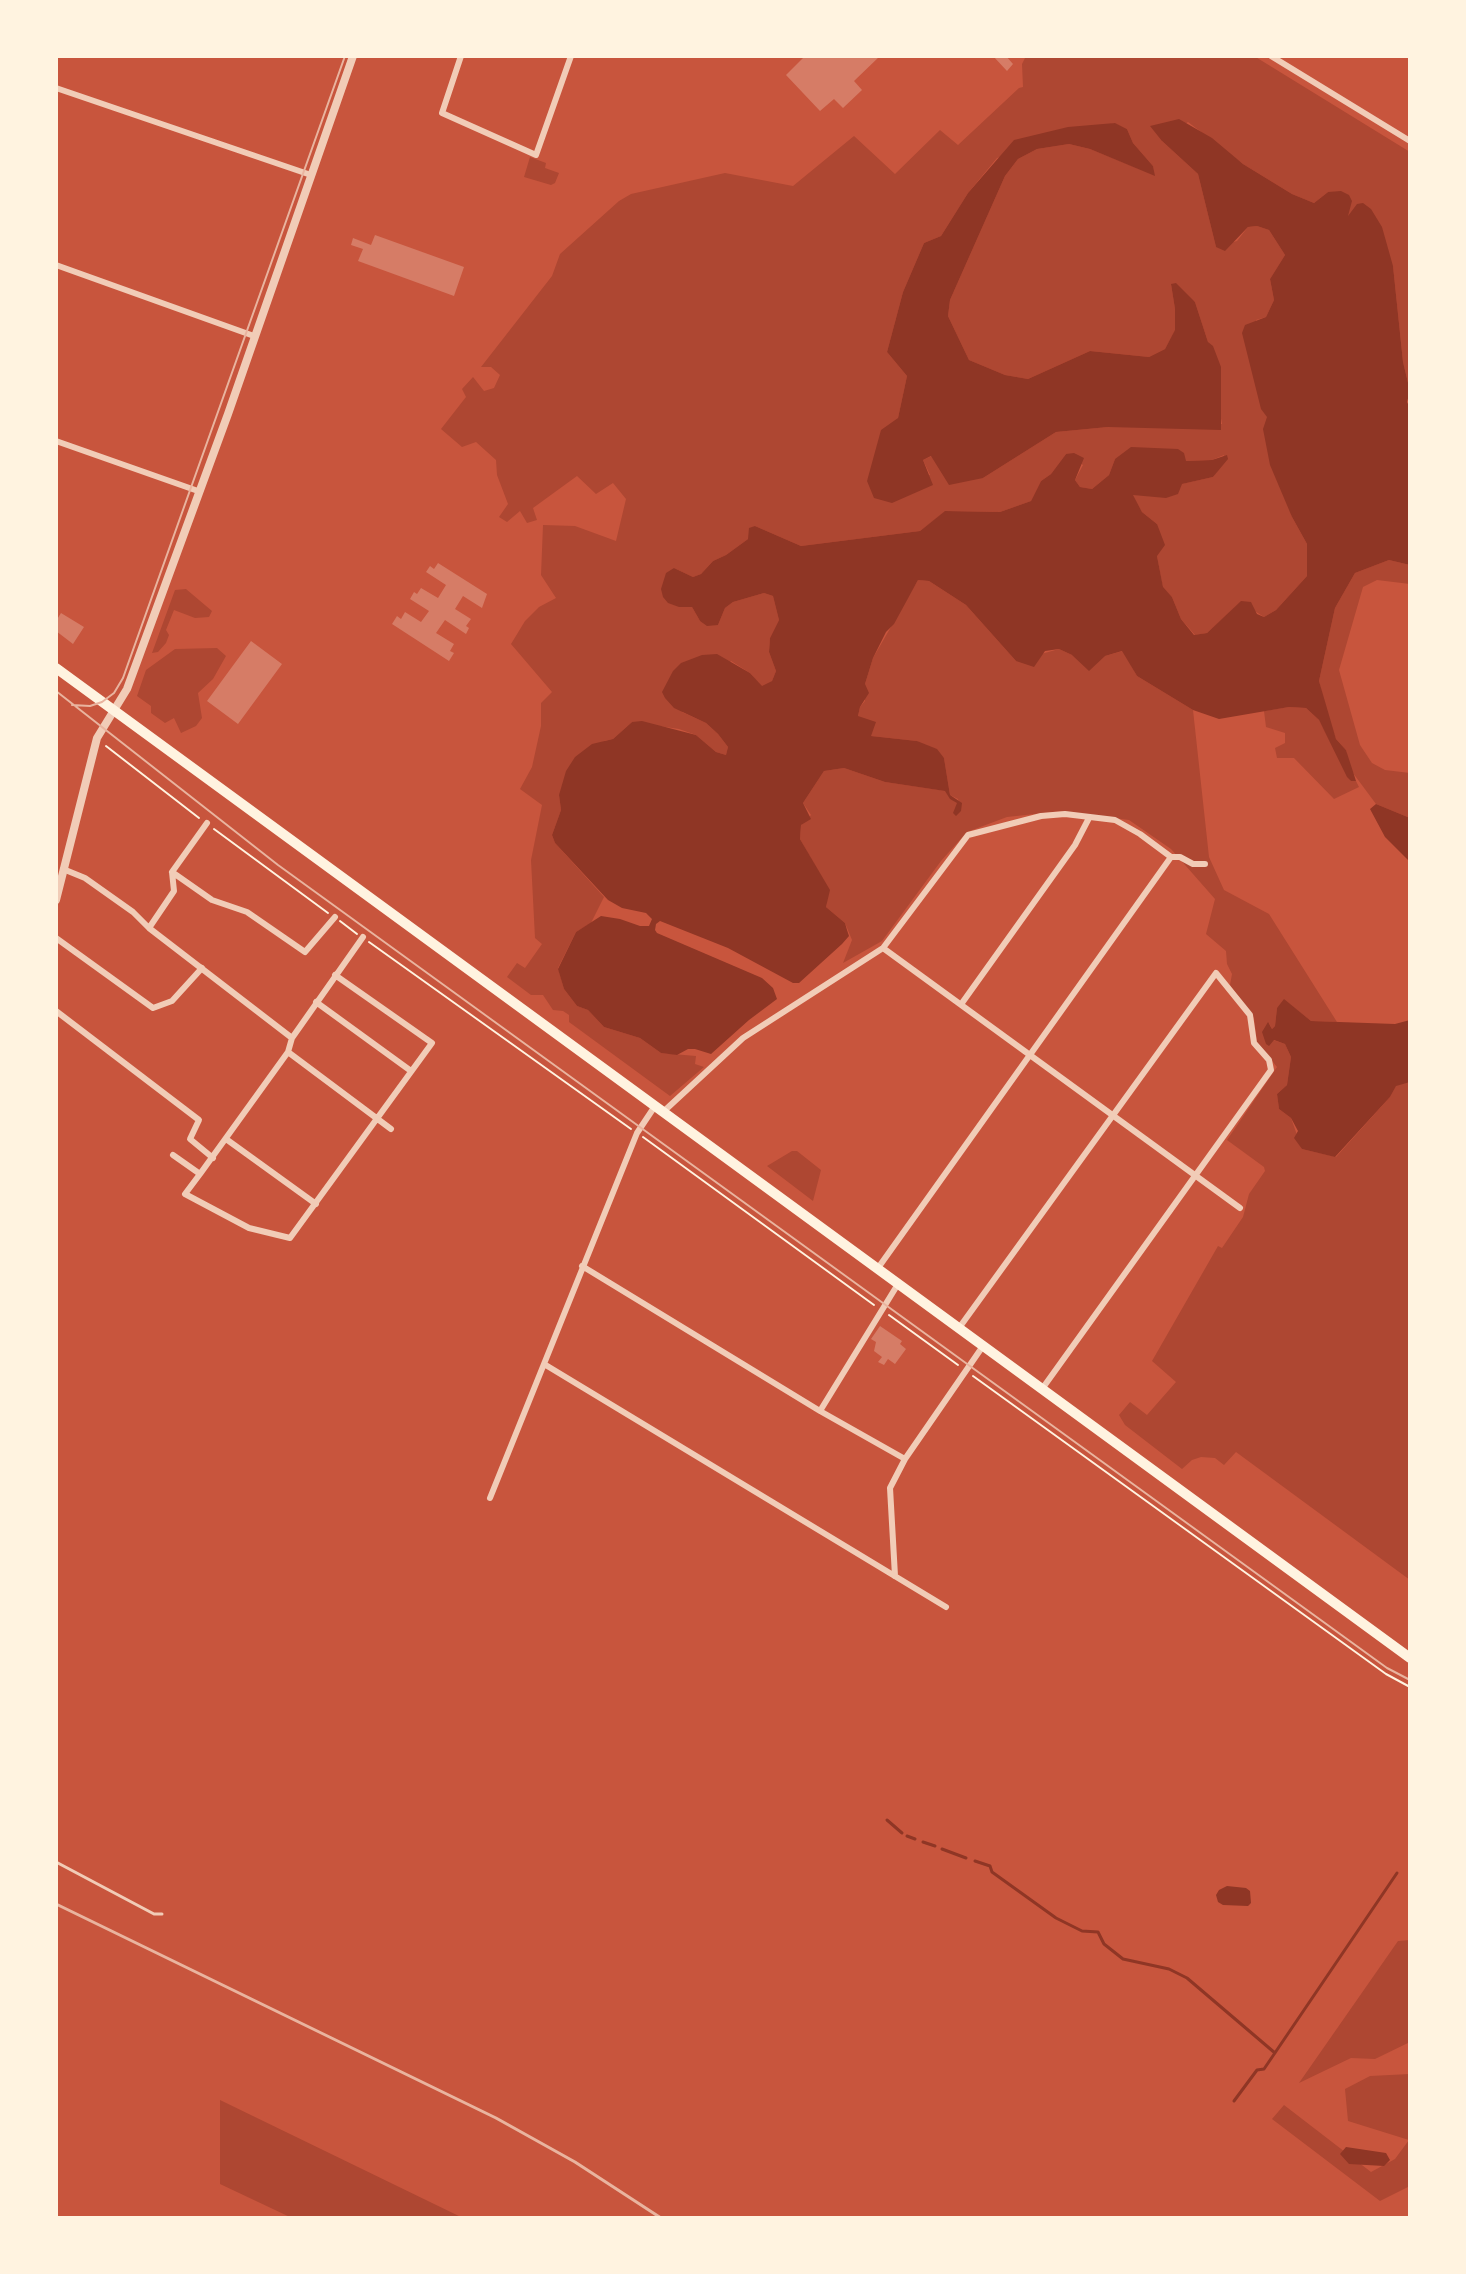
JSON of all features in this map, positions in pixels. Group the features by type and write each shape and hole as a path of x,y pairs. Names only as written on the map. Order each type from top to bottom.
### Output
{"main road":[{"path":"56,668 1410,1658"}],"street":[{"path":"56,900 97,738 127,689 353,56"},
{"path":"461,56 442,113 536,155 571,56"},
{"path":"1271,56 1410,141"},
{"path":"56,88 311,175"},
{"path":"56,265 254,336"},
{"path":"56,441 198,491"},
{"path":"490,1498 637,1133 659,1109 743,1038 883,948 968,835 1041,816 1065,814 1115,820 1171,857 1180,857 1193,864 1205,864"},
{"path":"962,1003 1075,845 1089,818"},
{"path":"149,928 174,891 172,872 207,823"},
{"path":"878,1268 1171,857"},
{"path":"63,869 85,878 133,912 149,928 292,1038"},
{"path":"172,872 212,900 247,912 305,952 335,917"},
{"path":"335,975 432,1043 290,1238 249,1228 185,1194 288,1052 292,1038 316,1002 335,975 363,937"},
{"path":"56,938 153,1008 172,1001 202,968"},
{"path":"883,948 1240,1208"},
{"path":"959,1328 1216,973 1250,1015 1254,1043 1269,1060 1271,1070 1042,1389"},
{"path":"316,1002 411,1071"},
{"path":"56,1011 199,1120 190,1139 213,1158"},
{"path":"288,1052 391,1129"},
{"path":"226,1139 316,1204"},
{"path":"173,1155 200,1174"},
{"path":"582,1266 905,1459"},
{"path":"820,1411 898,1284"},
{"path":"895,1576 890,1488 905,1459 983,1346"},
{"path":"544,1364 946,1607"}],"lane":[{"path":"56,1862 154,1914 162,1914"}],"path":[{"path":"642,1136 1386,1674 1410,1687"}],"shaded area":[{"path":"1026,56 1254,56 1410,152 1410,391 1403,362 1393,266 1346,218 1328,192 1314,203 1292,194 1243,164 1188,122 1162,141 1198,174 1216,247 1237,241 1248,227 1257,226 1269,230 1285,255 1270,279 1274,300 1266,317 1256,320 1268,417 1292,517 1307,544 1307,576 1276,610 1264,617 1241,602 1207,633 1195,635 1181,619 1172,597 1163,588 1157,556 1157,524 1142,512 1132,495 1213,477 1224,455 1212,460 1185,461 1115,459 1109,475 1092,489 1080,487 1075,480 1083,465 1066,454 1051,474 1041,481 1031,501 1000,512 946,511 920,531 801,546 755,526 748,539 713,561 701,574 693,577 674,568 684,606 692,607 700,621 718,625 725,608 733,602 764,593 773,596 779,620 770,638 769,652 776,671 772,681 762,687 750,673 731,661 682,712 706,723 718,734 728,747 726,755 716,752 696,735 679,729 632,722 613,739 604,741 559,795 561,810 552,835 555,843 604,897 591,923 576,932 558,968 564,989 577,1006 588,1010 604,1027 640,1038 661,1053 696,1056 695,1064 704,1067 670,1096 569,1022 569,1015 553,1010 543,995 531,995 507,977 517,963 525,968 542,944 535,938 531,860 542,805 520,789 532,767 541,726 541,703 552,692 511,644 525,621 539,607 556,598 541,575 543,525 575,526 616,541 626,499 613,483 596,494 577,476 533,508 537,520 527,523 520,511 507,522 499,517 508,504 497,475 496,460 476,442 462,447 441,429 466,397 462,389 473,377 484,391 494,388 500,375 491,367 481,367 552,276 560,254 619,201 631,194 725,173 793,186 854,136 895,174 940,130 958,145 1023,87 1022,64","holes":["1114,123 1127,129 1133,143 1153,166 1154,175 1090,149 1069,144 1037,149 1018,159 1005,176 950,300 948,316 969,360 1005,375 1028,379 1090,351 1149,357 1165,349 1175,331 1171,284 1195,302 1208,342 1222,424 1108,427 1056,432 983,478 932,456 923,460 930,475 867,481 898,418 907,376 887,352 903,292 924,243 941,236 968,193 997,158"]},
{"path":"1179,119 1212,138 1243,164 1292,194 1314,203 1328,192 1341,191 1349,195 1352,201 1348,216 1357,204 1363,203 1371,209 1382,227 1393,266 1403,362 1410,391 1407,402 1410,408 1410,565 1389,560 1355,573 1335,608 1319,681 1336,739 1346,750 1356,781 1347,777 1319,720 1306,708 1289,707 1219,719 1193,710 1137,676 1122,651 1105,656 1089,671 1072,655 1059,649 1045,651 1034,667 1016,661 966,605 929,581 918,580 873,658 865,684 869,693 858,716 876,722 871,736 917,741 937,749 944,758 950,795 962,803 961,811 956,816 953,813 957,803 945,791 885,782 844,768 824,771 803,803 811,819 801,825 800,839 830,890 826,907 845,923 849,936 799,983 793,983 728,948 660,921 656,924 657,933 762,978 773,988 777,999 711,1054 695,1049 677,1055 661,1053 640,1038 604,1027 588,1010 577,1006 564,989 558,969 576,932 601,916 640,926 649,926 652,919 646,913 622,908 608,900 555,843 552,835 561,810 559,795 566,771 575,757 592,744 613,739 632,722 642,721 696,735 716,752 726,755 728,747 718,734 706,723 674,708 665,698 662,692 673,671 681,663 702,655 717,654 750,673 762,686 772,681 776,671 769,652 770,638 779,620 773,596 764,593 733,602 725,608 718,625 707,626 692,607 679,607 668,603 663,597 661,589 666,573 674,568 693,577 701,574 713,561 748,539 749,528 755,526 801,546 920,531 945,511 1000,512 1031,501 1041,481 1051,474 1066,454 1074,453 1084,458 1075,480 1080,487 1092,489 1109,475 1115,459 1131,447 1178,449 1184,453 1186,461 1212,460 1227,455 1228,459 1213,477 1182,484 1178,494 1166,498 1133,495 1142,512 1157,524 1165,545 1157,556 1163,587 1194,635 1207,633 1241,601 1251,602 1257,614 1264,617 1276,610 1307,576 1307,544 1270,465 1263,429 1267,417 1261,409 1242,333 1245,325 1266,317 1274,300 1270,279 1285,255 1269,230 1257,226 1248,227 1225,251 1216,247 1198,174 1150,126"},
{"path":"1115,123 1127,129 1133,143 1153,166 1155,176 1090,149 1069,144 1037,149 1018,159 1005,176 950,300 948,316 969,360 1005,375 1028,379 1090,351 1149,357 1165,349 1175,330 1171,284 1176,283 1195,302 1208,342 1213,346 1221,367 1221,430 1108,427 1056,432 983,478 949,485 931,456 923,460 933,485 892,503 874,498 867,481 881,430 898,418 907,376 887,352 903,292 924,243 941,236 968,193 1014,140 1068,127"},
{"path":"530,157 546,163 545,168 559,173 555,183 551,185 524,177"},
{"path":"1389,560 1410,565 1410,584 1377,580 1363,587 1339,670 1360,745 1372,763 1385,770 1410,773 1410,818 1376,804 1350,769 1346,750 1336,739 1327,714 1319,681 1335,608 1355,573"},
{"path":"918,580 929,581 966,605 1016,661 1059,649 1072,655 1105,656 1123,651 1137,676 1193,710 1209,857 1224,890 1269,914 1337,1022 1311,1021 1288,1003 1277,1008 1272,1029 1269,1023 1273,1040 1285,1044 1291,1057 1287,1085 1277,1094 1279,1109 1291,1118 1302,1149 1336,1157 1390,1097 1396,1085 1410,1082 1410,1580 1236,1452 1224,1465 1215,1458 1201,1457 1182,1469 1125,1425 1119,1415 1130,1402 1147,1415 1176,1382 1152,1361 1218,1246 1222,1248 1243,1217 1249,1194 1265,1171 1264,1167 1227,1140 1277,1067 1257,1042 1254,1018 1230,985 1232,974 1226,951 1206,934 1215,899 1171,849 1129,820 1062,811 1007,817 967,832 941,861 882,941 843,963 852,940 845,923 826,907 829,890 800,839 801,825 811,815 803,803 824,771 844,768 885,782 946,791 950,795 944,758 917,741 871,736 858,716 865,701 865,684 873,658"},
{"path":"186,589 212,611 209,617 195,618 174,610 166,630 169,635 166,643 158,652 152,653 175,590"},
{"path":"217,648 226,656 213,679 198,693 202,718 196,726 181,733 174,718 165,723 151,713 151,706 137,696 146,670 175,649"},
{"path":"1306,708 1319,720 1351,781 1356,781 1359,787 1334,799 1294,758 1277,758 1275,748 1285,743 1285,733 1266,727 1264,711"},
{"path":"1376,804 1410,818 1410,862 1385,837 1370,809"},
{"path":"1284,999 1311,1021 1395,1024 1410,1020 1410,1082 1396,1086 1390,1097 1335,1157 1302,1149 1294,1138 1298,1131 1291,1118 1279,1109 1277,1094 1287,1085 1291,1057 1285,1044 1274,1040 1269,1046 1266,1044 1262,1032 1268,1022 1272,1029 1275,1026 1277,1008"},
{"path":"797,1151 821,1170 813,1201 767,1166"},
{"path":"1227,1886 1246,1888 1250,1891 1251,1903 1248,1906 1218,1902 1216,1895"},
{"path":"1410,1940 1410,2042 1375,2059 1351,2058 1299,2083 1398,1941"},
{"path":"1410,2074 1410,2186 1380,2201 1272,2119 1284,2105 1371,2172 1395,2159 1409,2140 1348,2121 1345,2089 1370,2076"},
{"path":"220,2100 463,2218 292,2218 220,2184"},
{"path":"1346,2147 1386,2153 1390,2160 1384,2166 1349,2164 1340,2154"}],"building":[{"path":"805,56 880,56 854,81 862,90 843,108 834,99 820,111 786,75"},
{"path":"993,56 1006,56 1013,64 1007,71"},
{"path":"375,235 464,267 454,296 358,261 363,249 351,245 353,238 371,245"},
{"path":"438,563 487,594 482,608 463,596 455,609 471,619 466,626 469,628 466,634 445,620 436,633 454,644 450,651 454,653 449,661 392,624 397,616 401,619 405,612 421,622 429,611 410,599 421,588 438,598 446,585 426,572"},
{"path":"61,613 84,627 73,644 56,631 56,621"},
{"path":"251,641 282,664 238,724 207,701"},
{"path":"880,1326 902,1341 900,1344 906,1349 895,1364 888,1359 884,1365 878,1362 882,1357 874,1351 876,1342 871,1339"}],"waterway":[{"path":"887,1820 902,1833"},
{"path":"907,1836 915,1839"},
{"path":"923,1842 935,1846"},
{"path":"942,1849 966,1858"},
{"path":"975,1861 990,1866 992,1872 1056,1918 1082,1931 1098,1932 1104,1944 1123,1959 1169,1969 1187,1978 1275,2053"},
{"path":"1234,2101 1257,2070 1264,2069 1397,1873"}],"tram line":[{"path":"72,705 90,706 102,702 114,693 123,678 345,56"},
{"path":"56,691 278,865 1387,1668 1410,1680"}],"railway":[{"path":"56,1904 496,2118 575,2162 661,2218"}]}
